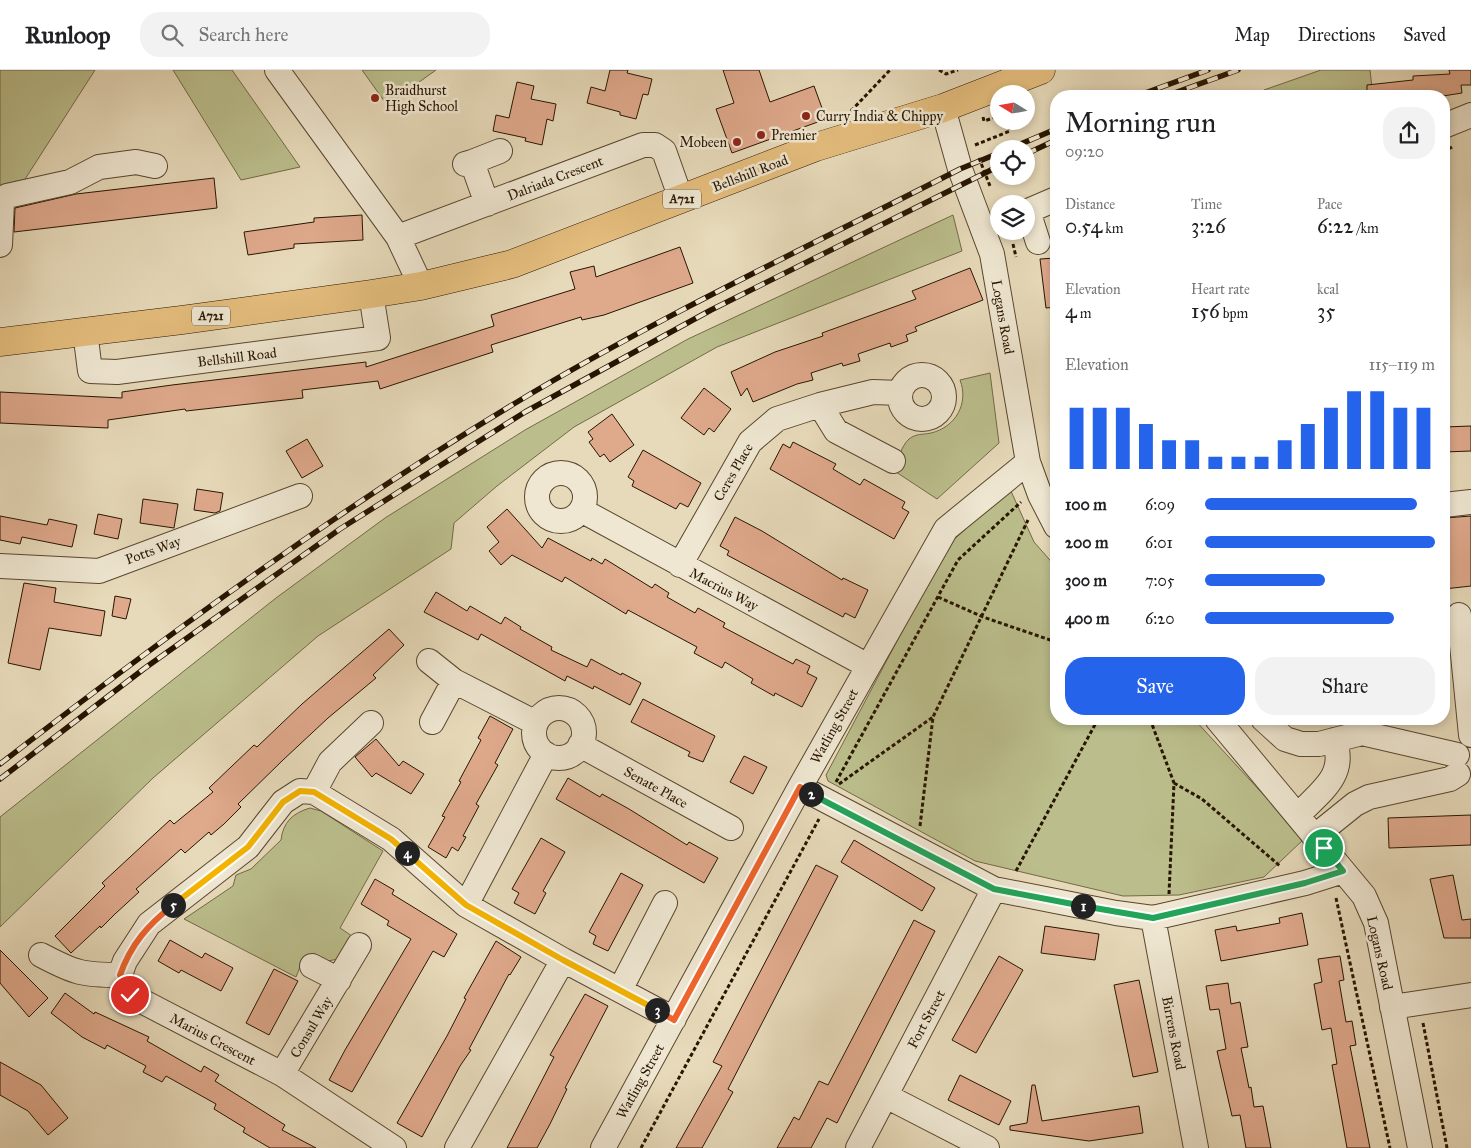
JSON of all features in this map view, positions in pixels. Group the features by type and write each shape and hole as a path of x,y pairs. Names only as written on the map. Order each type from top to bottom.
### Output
{"main road":[{"name":"Bellshill Road","path":"0,342 182,320 371,294 421,286 512,264 816,148 943,108 1041,70"}],"street":[{"path":"277,70 398,236 421,286"},
{"name":"Logans Road","path":"943,108 960,169 992,254 1028,462 1040,495 1050,514"},
{"path":"1450,124 1471,115"},
{"name":"Dalriada Crescent","path":"398,236 643,145 655,145 664,152 681,199"},
{"path":"487,204 469,163 500,151"},
{"path":"0,245 2,202 7,196 70,182 99,167 136,162 155,166"},
{"path":"1038,242 1028,211 1050,202"},
{"name":"Bellshill Road","path":"85,331 90,371 117,372 378,338 371,294"},
{"name":"Ceres Place","path":"680,565 750,442 777,419 820,405 873,392 900,393"},
{"path":"820,405 836,431 893,461"},
{"name":"Watling Street","path":"603,1148 800,787 946,529 1028,462"},
{"name":"Potts Way","path":"0,566 99,571 300,496"},
{"path":"1450,504 1471,502"},
{"name":"Macrius Way","path":"581,510 868,666"},
{"path":"1459,615 1471,735"},
{"path":"429,661 454,681 536,723"},
{"path":"432,722 454,681"},
{"path":"554,708 570,711 577,716 583,730 580,746 568,756 561,758 546,754 540,750 534,737 536,723 547,711 554,708"},
{"path":"314,792 330,762 370,723"},
{"name":"Logans Road","path":"1222,725 1298,815 1337,873 1364,896 1376,923 1420,1148"},
{"path":"1269,725 1284,739 1293,742 1310,744 1362,734 1373,734 1464,764 1450,779 1369,797 1355,804 1314,837"},
{"path":"1298,815 1336,773 1339,757 1334,740"},
{"name":"Senate Place","path":"580,746 731,828"},
{"path":"466,905 546,754"},
{"path":"800,787 917,849 1000,890 1161,916 1305,883 1337,873"},
{"path":"41,955 73,972 90,975 120,975 125,961 149,924 248,847 283,802 300,791 314,792 391,839 466,905 674,1020"},
{"name":"Fort Street","path":"858,1148 1000,890"},
{"path":"620,990 665,903"},
{"name":"Birrens Road","path":"1161,916 1196,1148"},
{"name":"Consul Way","path":"282,1074 359,945"},
{"path":"457,1148 563,960"},
{"name":"Consul Way","path":"312,966 339,980"},
{"name":"Marius Crescent","path":"120,975 130,995 282,1074 322,1103 394,1148"},
{"path":"1392,1007 1471,995"},
{"path":"886,1096 987,1148"}],"path":[{"path":"850,112 890,70"},
{"path":"939,70 946,74 958,70"},
{"path":"990,186 974,145 1010,130"},
{"path":"917,849 933,717 983,617 1040,495"},
{"path":"938,597 983,617 1050,640"},
{"path":"834,786 852,776 933,717"},
{"path":"1000,890 1095,725"},
{"path":"1152,725 1174,782 1161,916"},
{"path":"1174,782 1202,799 1286,872 1305,883"},
{"path":"1337,873 1390,1148"},
{"path":"1419,1002 1447,1148"}],"green space":[{"path":"0,70 95,70 20,187 0,191"},
{"path":"173,70 232,70 300,167 241,180"},
{"path":"362,70 436,70 387,105"},
{"path":"1321,70 1370,70 1372,90 1264,90"},
{"path":"953,215 962,251 717,347 574,427 497,486 454,523 451,549 318,636 153,778 0,927 0,817 276,598 385,518 525,430 688,339"},
{"path":"990,373 999,443 937,499 893,470 902,449 909,439 917,435 940,430 954,420 963,397 960,380"},
{"path":"1010,489 1034,542 1050,560 1050,725 1200,725 1304,839 1264,877 1179,895 1123,896 975,861 828,781 826,775 948,545"},
{"path":"310,808 321,811 383,851 340,928 352,936 338,959 323,962 304,957 296,977 184,919 233,886 236,875 251,869 281,840 284,828 290,819"}],"building":[{"path":"610,70 628,70 627,73 652,79 648,95 643,94 636,119 620,115 620,112 587,103 591,87 605,91"},
{"path":"723,70 759,70 770,102 814,86 826,119 732,153 716,109 734,103"},
{"path":"1449,70 1471,70 1471,85 1461,85 1462,93 1450,95 1450,90 1367,90 1367,85 1413,80 1413,76 1450,74"},
{"path":"517,82 534,86 531,99 556,104 553,121 547,119 542,145 525,141 526,138 493,131 496,115 509,118"},
{"path":"214,178 217,208 14,232 15,208 76,194"},
{"path":"362,215 363,240 294,244 294,248 248,255 244,232 314,222 314,218"},
{"path":"680,247 693,283 604,315 582,320 581,317 491,345 493,352 380,389 378,381 302,390 303,398 186,411 185,409 108,420 108,428 0,423 0,392 122,398 122,392 172,385 366,362 366,367 494,326 491,315 575,289 570,272 594,266 596,277"},
{"path":"1050,258 1050,308 1046,308 1040,259"},
{"path":"970,268 983,300 915,327 917,331 906,335 908,341 891,347 890,343 858,354 860,361 843,366 842,363 811,373 813,380 797,384 753,402 747,388 741,396 731,372 775,352 823,336 822,333 916,299 912,291"},
{"path":"704,388 731,409 714,432 709,428 704,435 681,418"},
{"path":"612,414 634,445 610,462 604,454 600,457 589,442 593,439 588,432"},
{"path":"1471,426 1471,451 1450,452 1450,427"},
{"path":"307,439 323,466 302,478 286,451"},
{"path":"793,442 836,464 833,469 860,485 864,479 905,502 902,508 909,512 894,539 770,469 783,444 790,448"},
{"path":"643,450 701,483 688,507 680,503 676,509 632,486 634,481 628,477"},
{"path":"197,489 223,493 220,511 215,513 194,510"},
{"path":"143,499 178,504 174,528 140,523"},
{"path":"507,509 542,548 548,538 591,561 592,558 602,564 605,559 652,588 655,584 669,593 667,597 695,613 698,608 725,623 723,627 793,664 796,659 810,666 807,673 817,678 802,707 775,693 774,696 751,683 753,679 725,662 722,668 694,653 697,647 628,610 626,614 565,577 562,582 512,555 501,565 489,551 499,542 487,527"},
{"path":"98,514 122,519 118,539 94,534"},
{"path":"0,516 47,525 49,519 77,525 72,547 22,537 20,544 0,540"},
{"path":"1471,516 1471,586 1450,588 1450,518"},
{"path":"735,517 762,531 842,580 843,578 868,590 855,618 845,613 843,617 727,555 729,551 720,546"},
{"path":"24,583 56,588 54,602 105,611 101,636 49,628 40,670 8,663"},
{"path":"436,592 467,611 470,606 501,624 505,617 521,627 520,629 552,647 551,650 587,667 591,659 641,683 630,705 594,686 593,689 567,676 565,681 481,634 478,640 424,612"},
{"path":"115,596 131,599 126,619 112,616"},
{"path":"389,629 404,645 373,675 376,678 328,718 283,760 238,804 241,807 224,824 211,835 209,832 185,853 181,849 136,889 139,892 101,928 100,926 71,953 55,936 105,886 102,883 170,820 174,824 213,792 209,788 254,745 257,747 302,704"},
{"path":"643,699 715,736 703,762 688,756 690,752 631,722"},
{"path":"490,716 513,729 495,763 498,765 476,804 479,806 463,836 466,837 458,851 452,847 446,858 428,847 445,817 442,816 461,782 459,781 481,740 478,738"},
{"path":"376,739 399,766 403,761 424,774 411,794 376,773 372,777 355,757"},
{"path":"744,756 767,767 753,794 730,782"},
{"path":"568,778 600,797 602,794 629,809 687,845 689,842 718,858 704,883 556,799"},
{"path":"1471,815 1471,845 1389,848 1388,818"},
{"path":"541,838 565,852 543,891 546,893 535,914 514,903 519,893 512,889"},
{"path":"854,840 935,888 922,911 841,862"},
{"path":"816,865 838,876 728,1089 733,1092 702,1148 676,1148 722,1066 713,1062"},
{"path":"621,873 643,885 608,951 593,944 596,936 589,932"},
{"path":"1453,875 1462,920 1471,919 1471,938 1444,938 1430,879"},
{"path":"375,879 394,890 392,894 457,934 444,957 433,951 352,1092 329,1080 411,939 387,925 389,921 361,904"},
{"path":"1302,913 1308,945 1221,961 1215,930 1236,926 1237,931 1280,923 1279,918"},
{"path":"914,920 935,931 837,1123 827,1118 811,1148 777,1148 794,1117 799,1120 819,1081 828,1085"},
{"path":"1045,926 1099,934 1095,960 1041,953"},
{"path":"170,940 202,958 205,953 233,968 221,991 181,970 179,973 158,961"},
{"path":"496,941 521,957 509,974 469,1049 471,1050 460,1066 422,1137 397,1123 447,1036 466,999 464,998"},
{"path":"0,950 48,998 29,1017 0,983"},
{"path":"999,956 1023,970 976,1053 952,1040"},
{"path":"1340,956 1344,980 1339,981 1346,1022 1352,1021 1356,1045 1350,1046 1370,1148 1347,1148 1332,1065 1337,1064 1331,1028 1322,1030 1314,984 1322,982 1318,959"},
{"path":"274,969 298,981 269,1035 246,1023"},
{"path":"1139,980 1158,1072 1133,1077 1114,985"},
{"path":"1228,983 1231,1004 1240,1002 1248,1047 1241,1048 1249,1088 1251,1087 1254,1107 1263,1106 1271,1148 1246,1148 1240,1115 1232,1116 1217,1051 1226,1049 1219,1009 1210,1010 1206,986"},
{"path":"65,993 94,1014 95,1012 149,1037 147,1041 201,1072 204,1066 219,1075 215,1081 285,1125 282,1130 316,1148 270,1148 243,1132 245,1128 214,1109 216,1104 166,1076 162,1082 143,1072 146,1066 107,1045 105,1049 82,1037 51,1013"},
{"path":"585,994 608,1006 565,1088 567,1089 550,1124 537,1148 507,1148 554,1057 550,1055"},
{"path":"0,1062 41,1085 68,1118 48,1135 28,1111 0,1095"},
{"path":"960,1075 1011,1101 999,1125 948,1100"},
{"path":"1032,1085 1035,1085 1042,1121 1139,1106 1143,1133 1089,1141 1010,1130 1010,1126 1027,1123"}],"railway":[{"path":"1153,90 1208,70"},
{"path":"1183,90 1238,70"},
{"path":"1030,140 1050,132"},
{"path":"1035,150 1050,143"},
{"path":"0,764 126,668 254,575 318,530 450,443 571,370 626,340 960,169 990,157"},
{"path":"0,779 145,668 340,529 525,412 711,310 990,170"}],"place":[{"name":"Braidhurst High School","path":"375,98"},
{"name":"Curry India & Chippy","path":"806,116"},
{"name":"Premier","path":"761,135"},
{"name":"Mobeen","path":"737,142"}],"route":[{"path":"130,995 120,975 125,961 149,924 248,847 283,802 300,791 314,792 391,839 466,905 674,1020 800,787 827,803 994,889 1116,913 1153,918 1305,883 1343,871 1324,848"}]}
